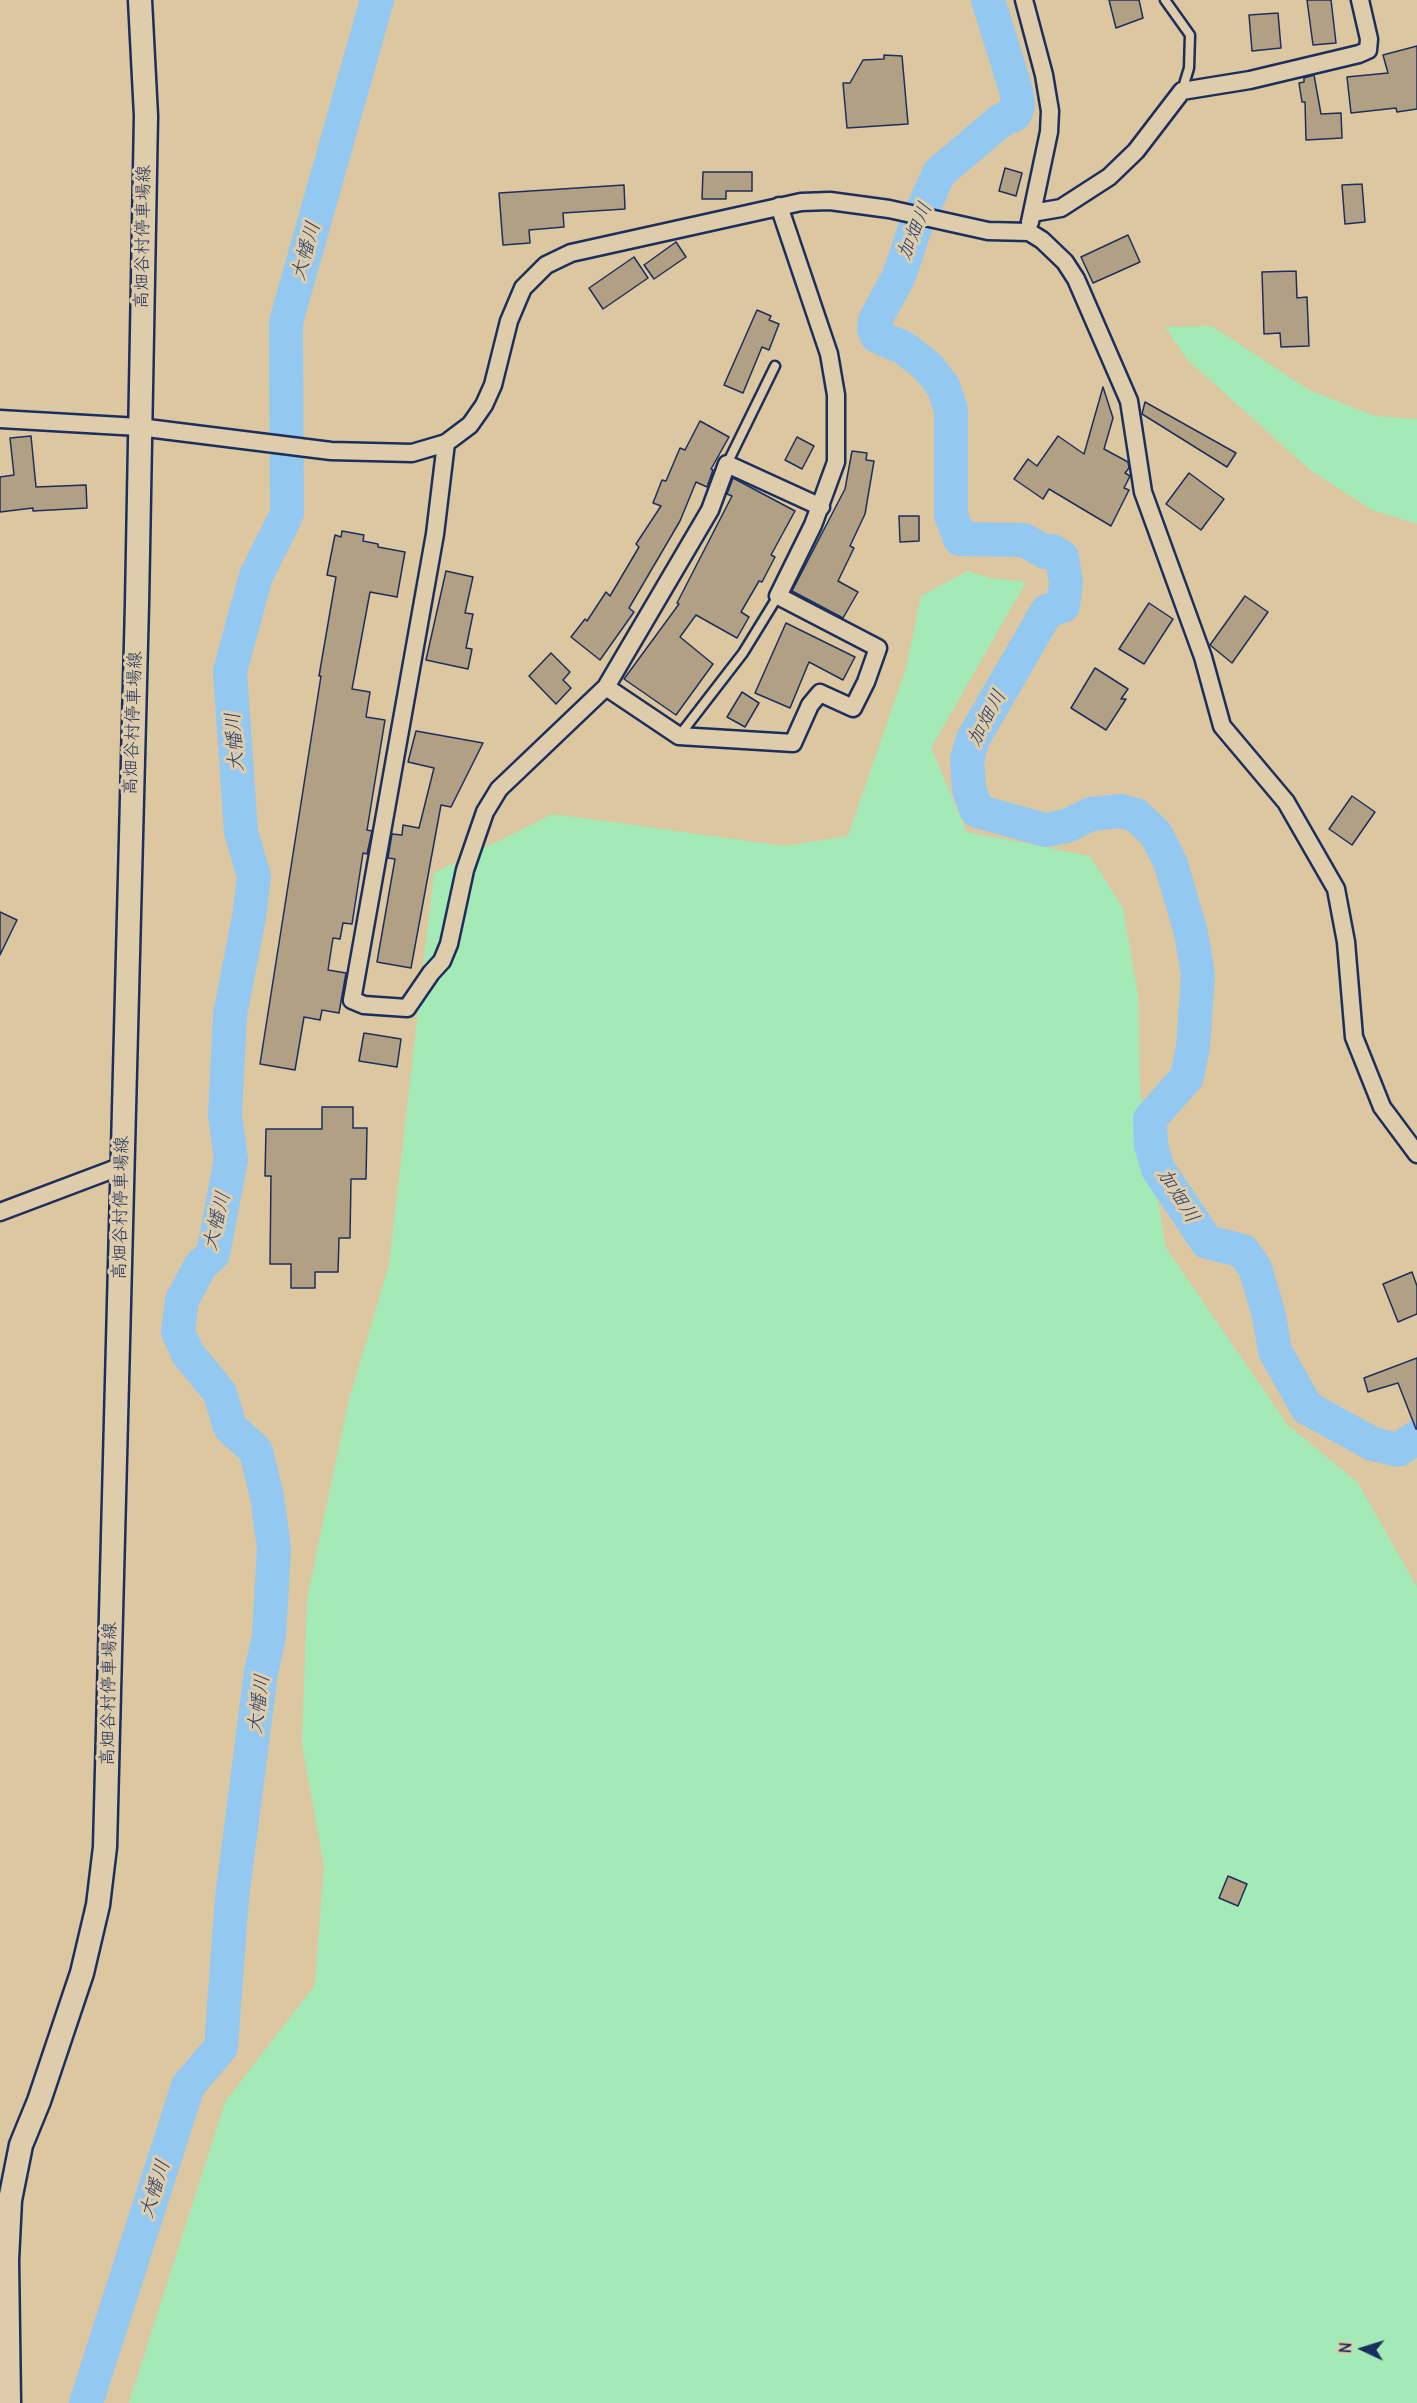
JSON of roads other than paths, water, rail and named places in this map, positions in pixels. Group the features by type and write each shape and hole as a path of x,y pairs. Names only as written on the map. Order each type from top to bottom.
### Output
{"main road":[{"name":"高畑谷村停車場線","path":"9,2403 7,2260 10,2200 21,2145 39,2102 82,1973 98,1905 105,1847 146,116 140,0"}],"street":[{"path":"1024,0 1044,75 1050,111 1029,232"},
{"path":"1032,213 1061,208 1109,177 1136,152 1182,91 1250,80 1368,50 1360,0"},
{"path":"0,419 139,427 331,451 412,453 446,443 470,425 484,405 493,385 509,321 522,288 546,265 571,253 779,206 830,201 889,209 988,231 1029,232 1042,240 1065,262 1076,279 1130,401 1143,492 1203,657 1222,726 1286,802 1336,889 1346,942 1354,1037 1382,1107 1417,1154"},
{"path":"606,687 679,736 793,743 810,705 820,693 854,708 878,648 778,596 821,507 836,462 836,395 829,354 779,206"},
{"path":"446,443 435,534 352,1000 364,1005 407,1008 442,961 449,944 465,870 485,812 499,789 606,687 710,510 727,464 821,507"},
{"path":"0,1212 122,1166"}],"lane":[{"path":"1165,0 1190,35 1190,68 1182,91"},
{"path":"727,464 775,366"},
{"path":"679,736 743,653 778,596"}],"waterway":[{"name":"大幡川","path":"86,2403 188,2086 221,2047 232,1898 261,1672 269,1637 274,1548 267,1497 256,1451 230,1427 220,1393 188,1354 178,1332 182,1300 201,1265 213,1254 231,1159 225,1116 230,1015 249,917 254,876 241,832 230,671 256,576 287,514 286,322 377,0"},
{"name":"加畑川","path":"988,0 1016,90 1018,105 1015,114 1000,121 939,173 917,222 899,276 875,320 874,329 877,336 904,348 928,367 943,386 951,410 951,515 960,539 1024,540 1045,552 1052,551 1062,557 1066,583 1063,606 1047,611 973,739 967,759 969,789 977,811 1045,830 1067,826 1091,814 1120,811 1136,815 1156,834 1171,864 1191,933 1198,975 1193,1047 1187,1077 1150,1119 1151,1145 1158,1169 1207,1242 1243,1251 1255,1268 1269,1315 1275,1351 1307,1408 1373,1444 1398,1450 1417,1437"}]}
